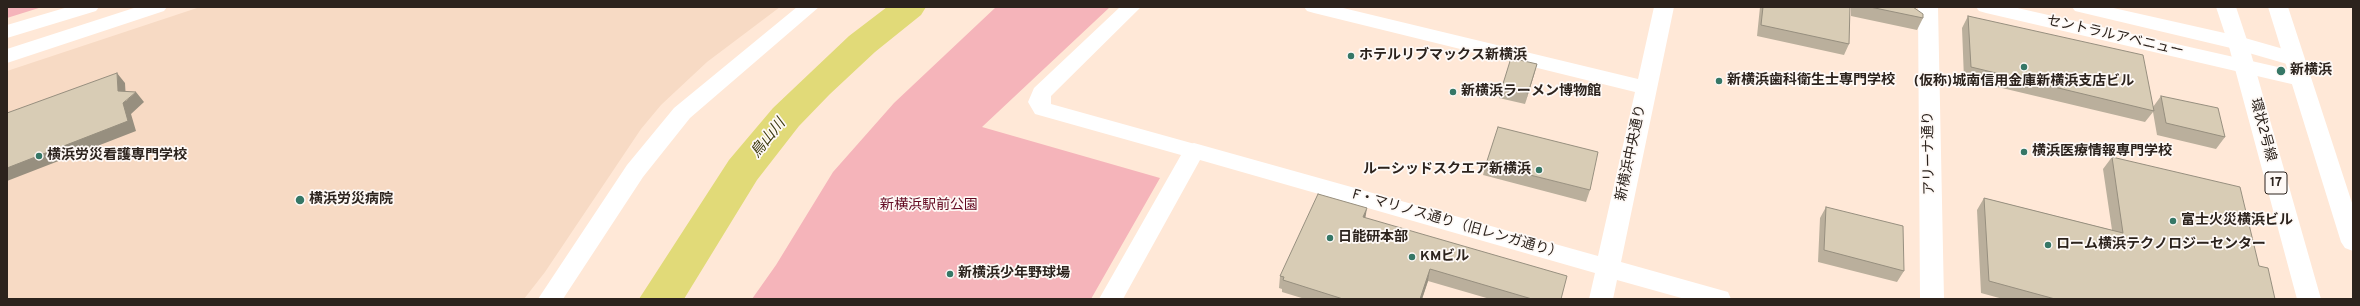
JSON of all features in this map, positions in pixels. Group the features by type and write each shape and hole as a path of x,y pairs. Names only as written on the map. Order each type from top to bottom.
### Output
{"street":[{"path":"7,32 89,7"},
{"path":"7,56 157,7"},
{"path":"550,299 635,171 682,113 723,77 809,7"},
{"name":"F・マリノス通り（旧レンガ通り）","path":"1131,7 1041,94 1039,102 1044,109 1719,299"},
{"path":"1314,7 1646,88"},
{"name":"新横浜中央通り","path":"1601,299 1664,7"},
{"name":"アリーナ通り","path":"1928,7 1932,299"},
{"name":"セントラルアベニュー","path":"1986,7 2244,66 2297,69"},
{"name":"セントラルアベニュー","path":"2082,7 2238,43 2297,69"},
{"name":"環状2号線","path":"2226,7 2238,43 2309,299"},
{"path":"2278,7 2353,242"},
{"path":"1111,299 1194,151"}],"shaded area":[{"name":"横浜労災病院","path":"200,7 780,7 707,62 661,105 641,129 545,272 524,299 7,299 7,71"}],"green space":[{"path":"7,7 42,7 7,18"},
{"name":"新横浜駅前公園","path":"996,7 1110,7 982,127 1160,178 1091,299 752,299 776,265 833,172 894,103"}],"building":[{"path":"1763,7 1850,7 1849,44 1761,25"},
{"path":"1870,7 1913,7 1923,14 1923,18"},
{"path":"1968,16 2143,55 2154,111 1971,67"},
{"path":"1511,58 1537,64 1528,93 1502,87"},
{"name":"横浜労災看護専門学校","path":"117,73 118,91 136,92 123,103 128,121 7,168 7,113"},
{"path":"2161,96 2218,108 2225,137 2166,123"},
{"name":"ルーシッドスクエア新横浜","path":"1498,127 1598,152 1590,190 1486,164"},
{"path":"2112,157 2240,187 2259,266 2268,268 2275,299 2055,299 1989,281 1984,198 2123,233"},
{"path":"1318,194 1367,208 1363,217 1567,276 1561,299 1532,299 1430,269 1420,299 1343,299 1283,280 1284,277 1280,276"},
{"path":"1826,207 1903,226 1904,271 1824,250"}],"waterway":[{"name":"鳥山川","path":"661,299 743,170 786,117 817,85 862,44 909,7"}],"place":[{"name":"ホテルリブマックス新横浜","path":"1351,56"},
{"name":"(仮称)城南信用金庫新横浜支店ビル","path":"2024,67"},
{"name":"新横浜","path":"2281,71"},
{"name":"新横浜歯科衛生士専門学校","path":"1719,81"},
{"name":"新横浜ラーメン博物館","path":"1453,92"},
{"name":"横浜医療情報専門学校","path":"2024,152"},
{"name":"横浜労災看護専門学校","path":"39,156"},
{"name":"ルーシッドスクエア新横浜","path":"1539,170"},
{"name":"横浜労災病院","path":"300,200"},
{"name":"富士火災横浜ビル","path":"2173,221"},
{"name":"日能研本部","path":"1330,238"},
{"name":"ローム横浜テクノロジーセンター","path":"2048,245"},
{"name":"KMビル","path":"1412,257"},
{"name":"新横浜少年野球場","path":"950,274"}]}
